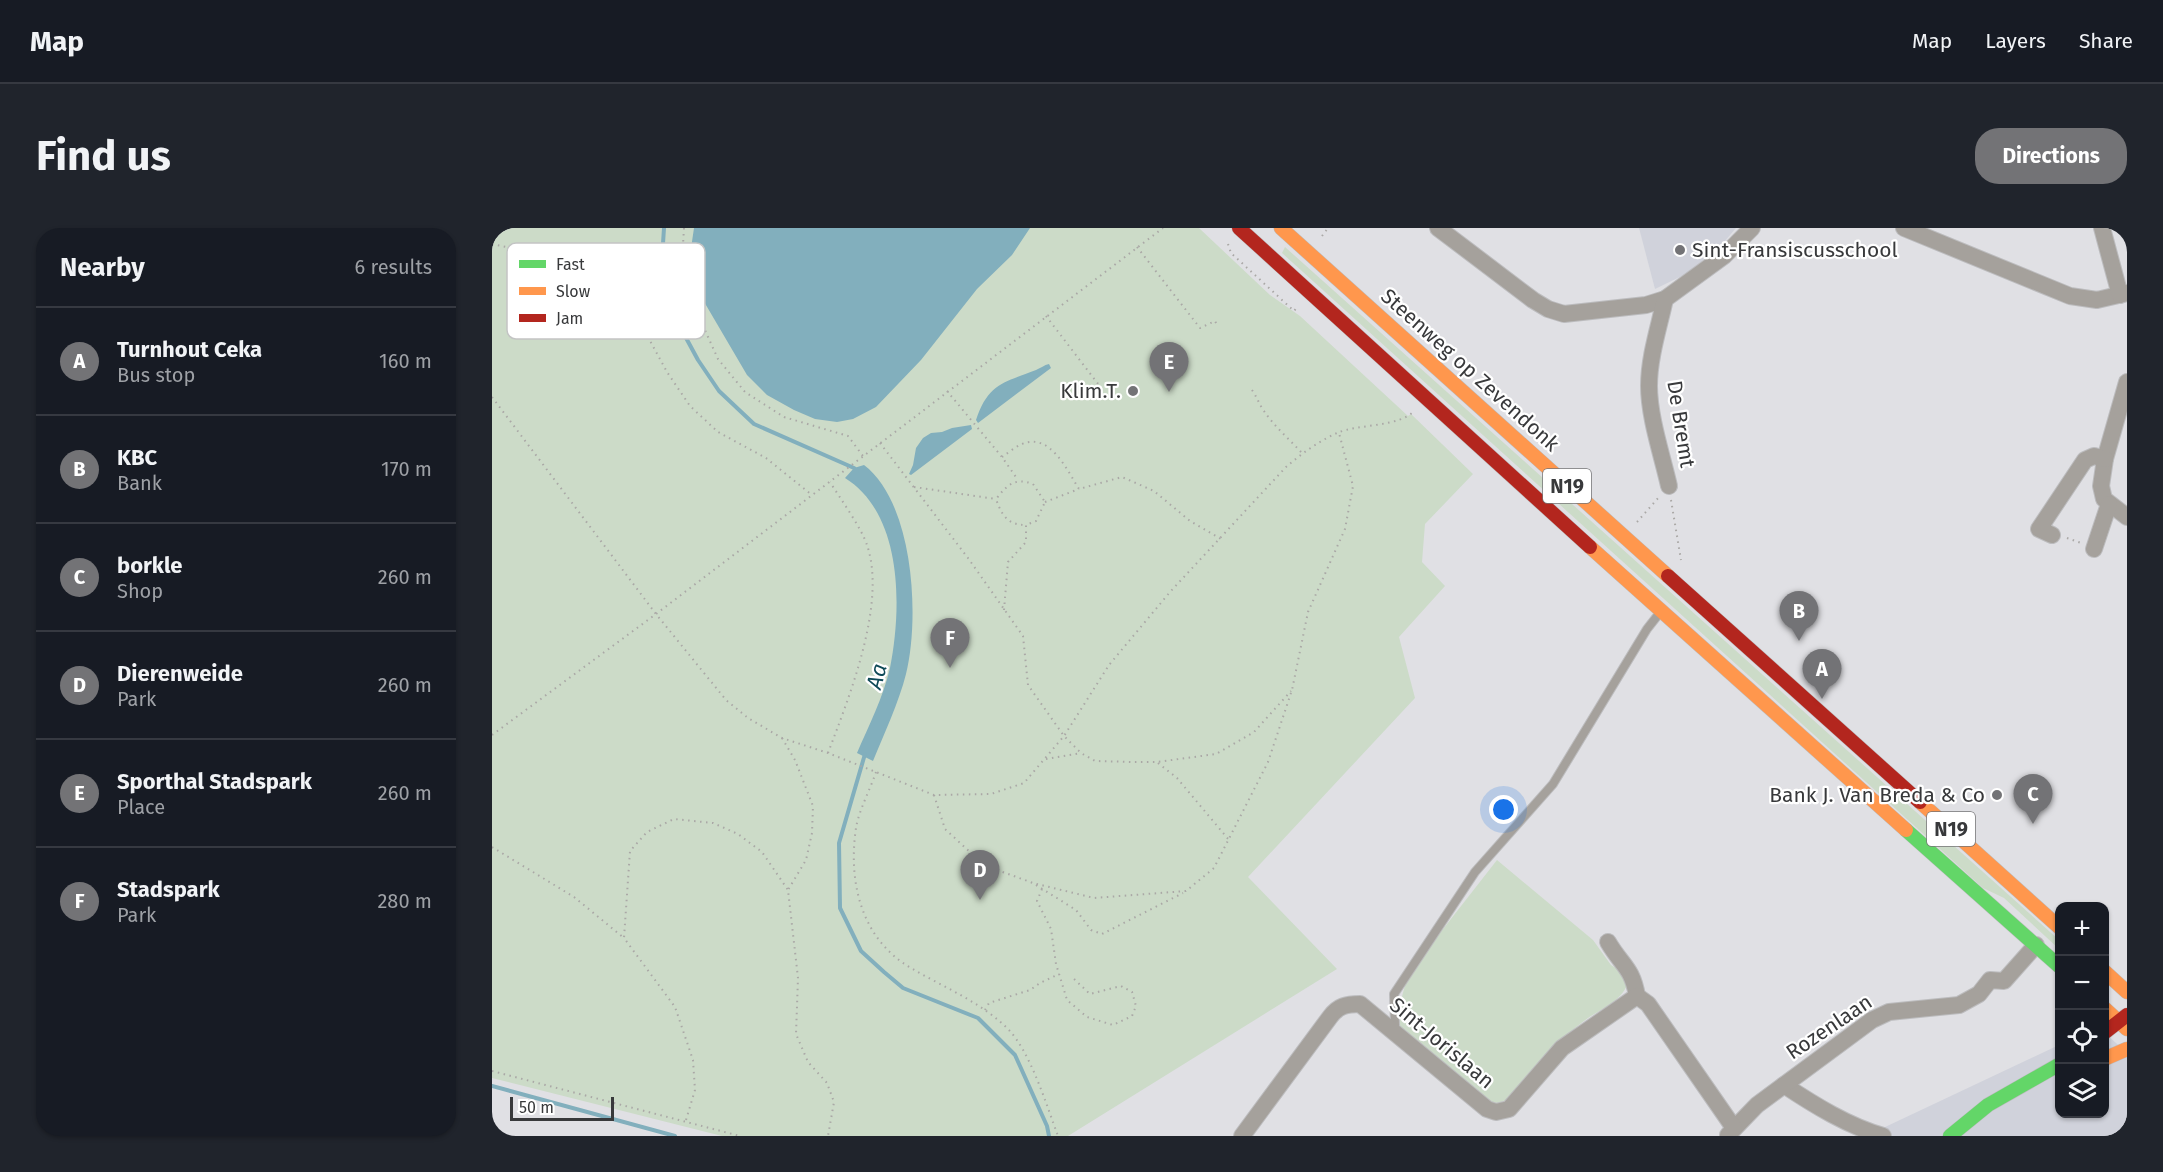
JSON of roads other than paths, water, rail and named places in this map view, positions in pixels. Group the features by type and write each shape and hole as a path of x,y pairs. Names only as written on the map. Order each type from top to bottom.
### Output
{"main road":[{"name":"Steenweg op Zevendonk","path":"1283,229 2055,923"},
{"name":"N19","path":"1250,232 1661,612 2055,962"},
{"path":"2109,976 2127,993"},
{"path":"2107,1010 2124,1021 2109,1030"},
{"path":"2109,1057 2127,1049"},
{"path":"1950,1136 1963,1123 2006,1093 2055,1067"},
{"path":"2006,1093 2055,1081"}],"street":[{"path":"1438,228 1533,300 1548,309 1564,314 1646,305 1665,299 1724,256 1752,228"},
{"path":"1904,228 2070,296 2097,300 2124,294 2102,228"},
{"path":"1250,232 1283,229"},
{"name":"De Bremt","path":"1665,299 1650,369 1649,386 1669,486"},
{"path":"2096,541 2106,501 2101,486 2105,459 2127,382"},
{"path":"2052,535 2039,529 2085,460 2094,456 2105,459"},
{"path":"2106,501 2127,517"},
{"path":"1608,942 1617,958 1631,973 1637,996 1648,1004 1731,1132"},
{"name":"Rozenlaan","path":"1731,1132 1757,1105 1872,1020 1889,1012 1959,1005 1979,994 1990,980 2004,981 2036,945"},
{"name":"Sint-Jorislaan","path":"1242,1136 1336,1008 1360,1004 1487,1109 1496,1112 1509,1109 1562,1048 1637,996"},
{"path":"1784,1085 1811,1102 1876,1135"}],"lane":[{"path":"1392,1030 1395,1025 1394,994 1475,872 1553,784 1647,629 1661,612"}],"water":[{"path":"694,228 1030,228 1012,255 977,289 921,360 876,407 853,419 837,422 815,419 794,410 767,395 747,375 705,303 705,243 692,243"},
{"path":"1049,364 1051,368 978,423 976,420 981,408 992,391 1007,381"},
{"path":"971,425 972,429 911,475 909,474 916,448 923,438 931,433"},
{"path":"864,465 881,483 894,506 903,533 912,593 910,650 906,674 873,761 857,753 880,701 890,668 894,644 896,591 894,564 888,538 878,514 864,494 845,478 854,468"}],"waterway":[{"name":"Aa","path":"663,243 664,228"},
{"name":"Aa","path":"687,339 719,391 754,424 857,471"},
{"name":"Aa","path":"865,754 839,843 840,908 861,951 903,988 978,1018 1015,1055 1047,1126 1049,1136"},
{"path":"492,1086 675,1136"}],"place":[{"name":"Sint-Fransiscusschool","path":"1680,250"},
{"name":"Klim.T.","path":"1133,391"},
{"name":"Sporthal Stadspark","path":"1169,392"},
{"name":"KBC","path":"1799,641"},
{"name":"Stadspark","path":"950,668"},
{"name":"Turnhout Ceka","path":"1822,699"},
{"name":"Bank J. Van Breda & Co","path":"1997,795"},
{"name":"borkle","path":"2033,824"},
{"name":"Dierenweide","path":"980,900"}]}
